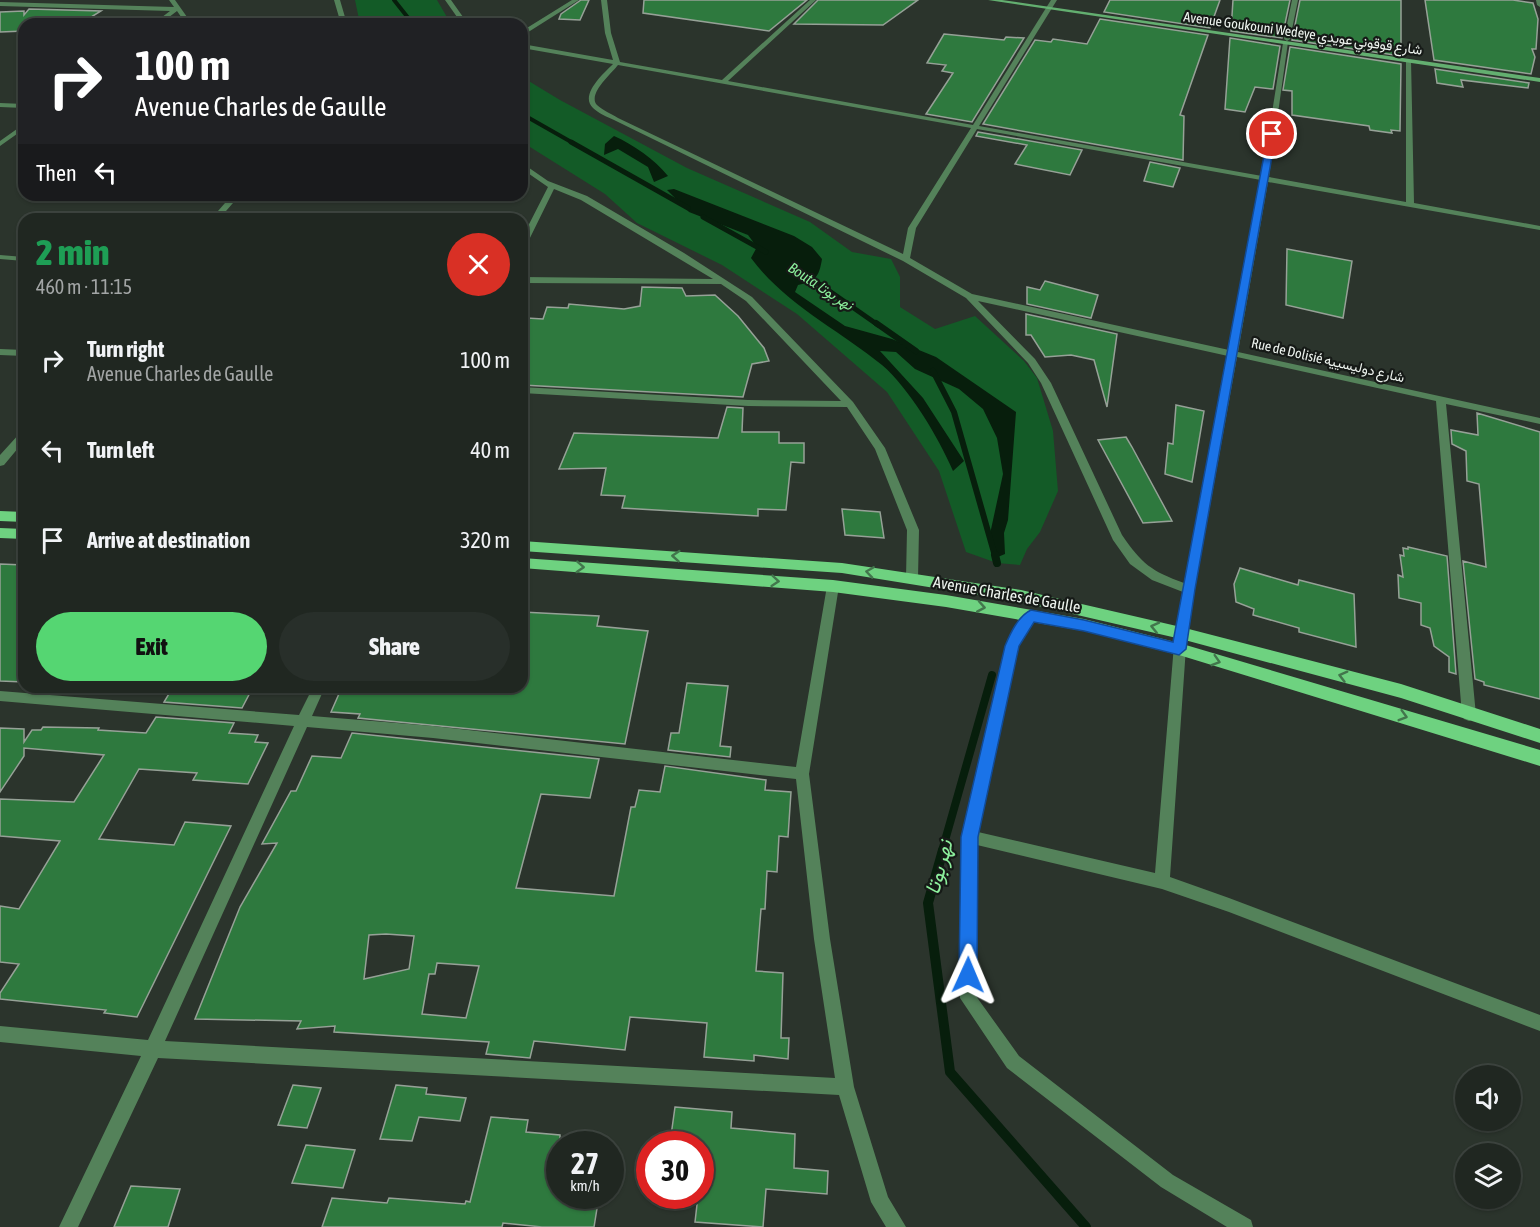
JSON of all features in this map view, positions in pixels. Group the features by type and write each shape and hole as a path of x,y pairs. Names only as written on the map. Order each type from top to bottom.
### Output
{"main road":[{"path":"0,516 18,517"},
{"path":"0,533 18,534"},
{"name":"Avenue Charles de Gaulle","path":"528,546 842,568 1021,596 1181,633 1401,692 1540,736"},
{"name":"Avenue Charles de Gaulle","path":"528,563 833,586 946,601 1084,625 1179,649 1540,758"}],"street":[{"path":"172,0 184,18"},
{"path":"336,0 342,18"},
{"path":"448,0 461,18"},
{"path":"528,30 576,0"},
{"path":"604,0 608,33 617,63"},
{"path":"724,81 813,0"},
{"name":"Avenue Goukouni Wedeye شارع قوقوني عويدي","path":"991,0 1051,4"},
{"name":"Avenue Goukouni Wedeye شارع قوقوني عويدي","path":"1018,0 1409,61 1540,78"},
{"path":"1162,882 1181,633 1265,179 1286,41 1295,0"},
{"path":"1539,0 1540,5"},
{"path":"0,4 176,9"},
{"path":"906,259 912,228 1051,4"},
{"path":"164,18 176,9"},
{"name":"Avenue Goukouni Wedeye شارع قوقوني عويدي","path":"1286,41 1540,78"},
{"path":"528,47 1540,228"},
{"path":"1409,61 1410,206"},
{"path":"617,63 594,88 591,96 594,106 616,119 906,259 969,296 1032,361 1046,383 1118,537 1134,561 1156,577 1188,589"},
{"path":"0,105 18,106"},
{"path":"0,144 18,130"},
{"path":"528,169 552,186 584,198 681,255 748,299 850,404 880,448 913,530 912,578"},
{"path":"528,234 552,186"},
{"path":"220,213 231,201"},
{"path":"0,257 18,258"},
{"path":"528,280 721,282"},
{"name":"Rue de Dolisié شارع دوليسييه","path":"969,296 1540,421"},
{"path":"0,352 18,353"},
{"path":"528,390 748,403 850,404"},
{"path":"1441,399 1469,715"},
{"path":"0,462 18,442"},
{"path":"833,586 802,774 822,939 845,1087 880,1202 897,1227"},
{"path":"1023,614 1012,646 969,837 968,998 1013,1062 1167,1181 1244,1227"},
{"path":"68,1227 153,1049 316,693"},
{"path":"0,696 433,732 802,774"},
{"path":"969,837 1162,882 1229,904 1540,1023"},
{"path":"0,1034 153,1049 845,1087"}],"green space":[{"path":"355,0 437,0 448,18 359,18"},
{"path":"528,81 687,168 810,222 852,252 891,259 900,277 900,307 935,329 975,316 1024,361 1037,378 1053,431 1058,491 1040,532 1027,549 1020,565 997,563 966,552 939,471 887,392 797,314 722,265 637,223 605,194 528,146"}],"shaded area":[{"path":"614,136 643,153 668,176 654,182 648,167 618,149 604,155 605,144"},
{"path":"674,189 794,236 812,247 822,259 820,270 813,280 798,285 795,292 845,326 892,339 936,357 1016,412 1008,520 1004,533 1005,554 993,559 990,534 1003,474 997,438 983,409 959,389 915,369 896,352 880,351 923,398 964,461 953,471 922,414 892,375 882,365 813,316 780,289 751,258 757,247 748,235 689,212 667,190"}],"building":[{"path":"581,0 589,0 580,20 559,19 561,14"},
{"path":"644,0 807,0 769,31 643,13"},
{"path":"818,0 918,0 883,25 794,24"},
{"path":"1110,0 1220,0 1210,28 1104,12"},
{"path":"1233,0 1290,0 1282,38 1231,31"},
{"path":"1300,0 1401,0 1401,56 1292,40"},
{"path":"1425,0 1513,0 1533,3 1538,19 1536,49 1532,49 1535,57 1531,74 1434,60"},
{"path":"29,9 101,11 90,18 18,18 18,31 0,32 0,12 24,11 24,15"},
{"path":"1100,19 1208,35 1180,115 1184,116 1183,160 983,124 1035,40 1051,42 1053,39 1087,44"},
{"path":"944,34 1004,40 1006,37 1024,38 972,122 926,114 953,73 942,71 946,65 927,63"},
{"path":"1230,38 1280,46 1273,89 1255,87 1245,112 1225,109"},
{"path":"1290,47 1401,64 1400,131 1391,130 1392,133 1370,130 1369,126 1292,115 1292,91 1283,90"},
{"path":"1435,69 1529,83 1528,88 1461,80 1463,87 1437,83"},
{"path":"978,132 1082,150 1070,175 1015,164 1027,145 976,136"},
{"path":"1150,162 1180,168 1173,187 1144,181"},
{"path":"1287,249 1352,261 1343,318 1286,305"},
{"path":"1045,281 1098,295 1091,318 1027,304 1027,287 1040,290"},
{"path":"642,287 682,288 686,296 715,295 738,316 764,348 769,361 752,364 743,397 528,385 528,318 543,319 547,307 568,308 569,304 624,309 640,306"},
{"path":"1026,314 1117,334 1107,407 1094,360 1071,355 1045,357 1031,335 1026,335"},
{"path":"1176,405 1204,411 1192,482 1165,474 1168,443 1173,444"},
{"path":"727,407 743,408 742,432 779,432 779,443 804,443 804,463 791,462 786,510 758,509 758,516 622,508 625,496 601,495 606,468 559,469 574,433 718,438"},
{"path":"1477,413 1540,432 1540,699 1484,685 1484,682 1475,679 1463,561 1486,567 1479,484 1467,481 1466,451 1452,444 1451,430 1478,435"},
{"path":"1126,437 1172,521 1143,523 1098,440"},
{"path":"842,509 880,512 884,538 845,535"},
{"path":"1408,547 1447,556 1456,674 1449,672 1449,657 1434,646 1430,628 1421,625 1421,603 1399,598 1398,575 1403,577 1400,555 1404,556 1403,548 1408,549"},
{"path":"0,564 18,565 18,682 0,681"},
{"path":"1240,568 1298,585 1299,580 1354,594 1356,647 1299,632 1299,628 1253,615 1254,609 1236,602 1234,584"},
{"path":"528,612 599,616 597,626 648,631 625,744 358,718 360,714 331,712 339,693 528,693"},
{"path":"687,683 728,686 720,746 731,747 730,757 668,750 671,733 679,733"},
{"path":"169,693 250,693 242,708 164,702"},
{"path":"156,717 234,723 229,733 258,735 255,742 268,743 248,784 193,780 197,773 139,769 99,839 174,845 185,822 231,826 137,1017 104,1013 106,1010 0,999 0,993 19,964 0,962 0,906 19,909 60,841 0,836 0,799 74,802 104,755 24,748 24,756 0,792 0,728 24,729 24,742 32,730 41,730 43,727 99,728 98,730 146,733"},
{"path":"352,733 599,759 590,798 541,794 516,888 614,896 631,807 635,807 639,790 660,792 665,766 766,780 765,790 791,792 788,837 779,836 777,872 767,871 765,909 761,909 756,971 783,973 781,1038 789,1038 788,1059 754,1055 754,1061 704,1057 707,1023 630,1017 625,1050 534,1041 530,1058 486,1054 489,1042 334,1032 335,1026 297,1029 301,1021 195,1019 240,907 277,843 262,844 291,791 296,791 312,756 341,758","holes":["369,935 414,936 409,969 364,979","437,963 479,966 466,1018 422,1014 429,974 435,974"]},
{"path":"293,1085 321,1088 307,1128 278,1125"},
{"path":"396,1085 427,1088 426,1094 466,1098 460,1121 419,1117 412,1141 380,1139"},
{"path":"675,1107 732,1112 731,1128 795,1134 794,1168 828,1171 827,1194 766,1189 763,1227 695,1222 696,1209 714,1209 714,1131 672,1131"},
{"path":"491,1117 528,1120 526,1132 546,1134 546,1209 597,1209 594,1227 542,1227 503,1223 502,1227 322,1227 332,1198 387,1203 389,1198 465,1204 466,1201 470,1202"},
{"path":"306,1145 355,1150 343,1188 292,1183"},
{"path":"131,1186 180,1189 168,1227 114,1227"}],"waterway":[{"name":"Bouta نهر بوتا","path":"394,0 408,18"},
{"name":"Bouta نهر بوتا","path":"528,117 573,143"},
{"name":"Bouta نهر بوتا","path":"571,142 688,208"},
{"name":"Bouta نهر بوتا","path":"703,217 766,252"},
{"name":"Bouta نهر بوتا","path":"808,276 878,325"},
{"name":"Bouta نهر بوتا","path":"876,323 916,351"},
{"name":"Bouta نهر بوتا","path":"933,371 954,412 995,556"},
{"name":"Bouta نهر بوتا","path":"995,555 997,563"},
{"name":"نهر بوتا","path":"942,851 992,675"},
{"name":"نهر بوتا","path":"943,850 928,903 950,1072 1086,1227"}],"route":[{"path":"968,975 969,837 1012,646 1018,633 1031,616 1084,625 1179,649 1188,589 1272,134"}]}
